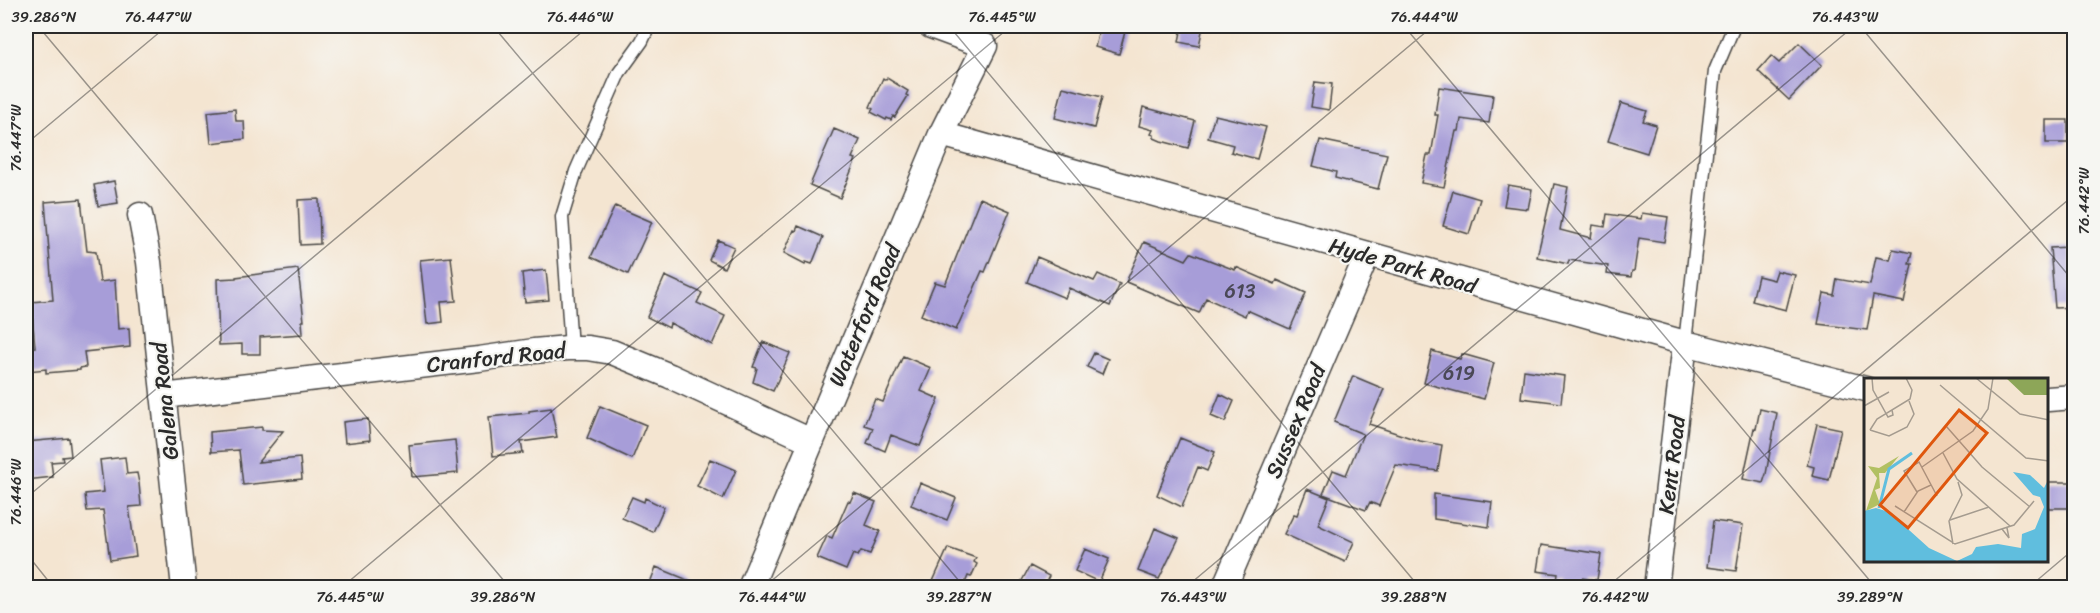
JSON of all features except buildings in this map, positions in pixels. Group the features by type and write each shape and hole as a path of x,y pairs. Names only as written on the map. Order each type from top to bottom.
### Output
{"street":[{"name":"Waterford Road","path":"750,588 941,134 985,45 931,26"},
{"name":"Hyde Park Road","path":"941,134 1685,343 1864,388"},
{"name":"Galena Road","path":"140,215 149,262 184,588"},
{"name":"Sussex Road","path":"1224,588 1367,255"},
{"name":"Kent Road","path":"1656,588 1685,343"},
{"name":"Cranford Road","path":"163,396 571,348 612,352 811,441"},
{"path":"2049,399 2074,397"}],"lane":[{"path":"571,348 562,216 576,171 619,73 642,41 649,26"},
{"path":"1685,343 1715,71 1734,26"}]}
